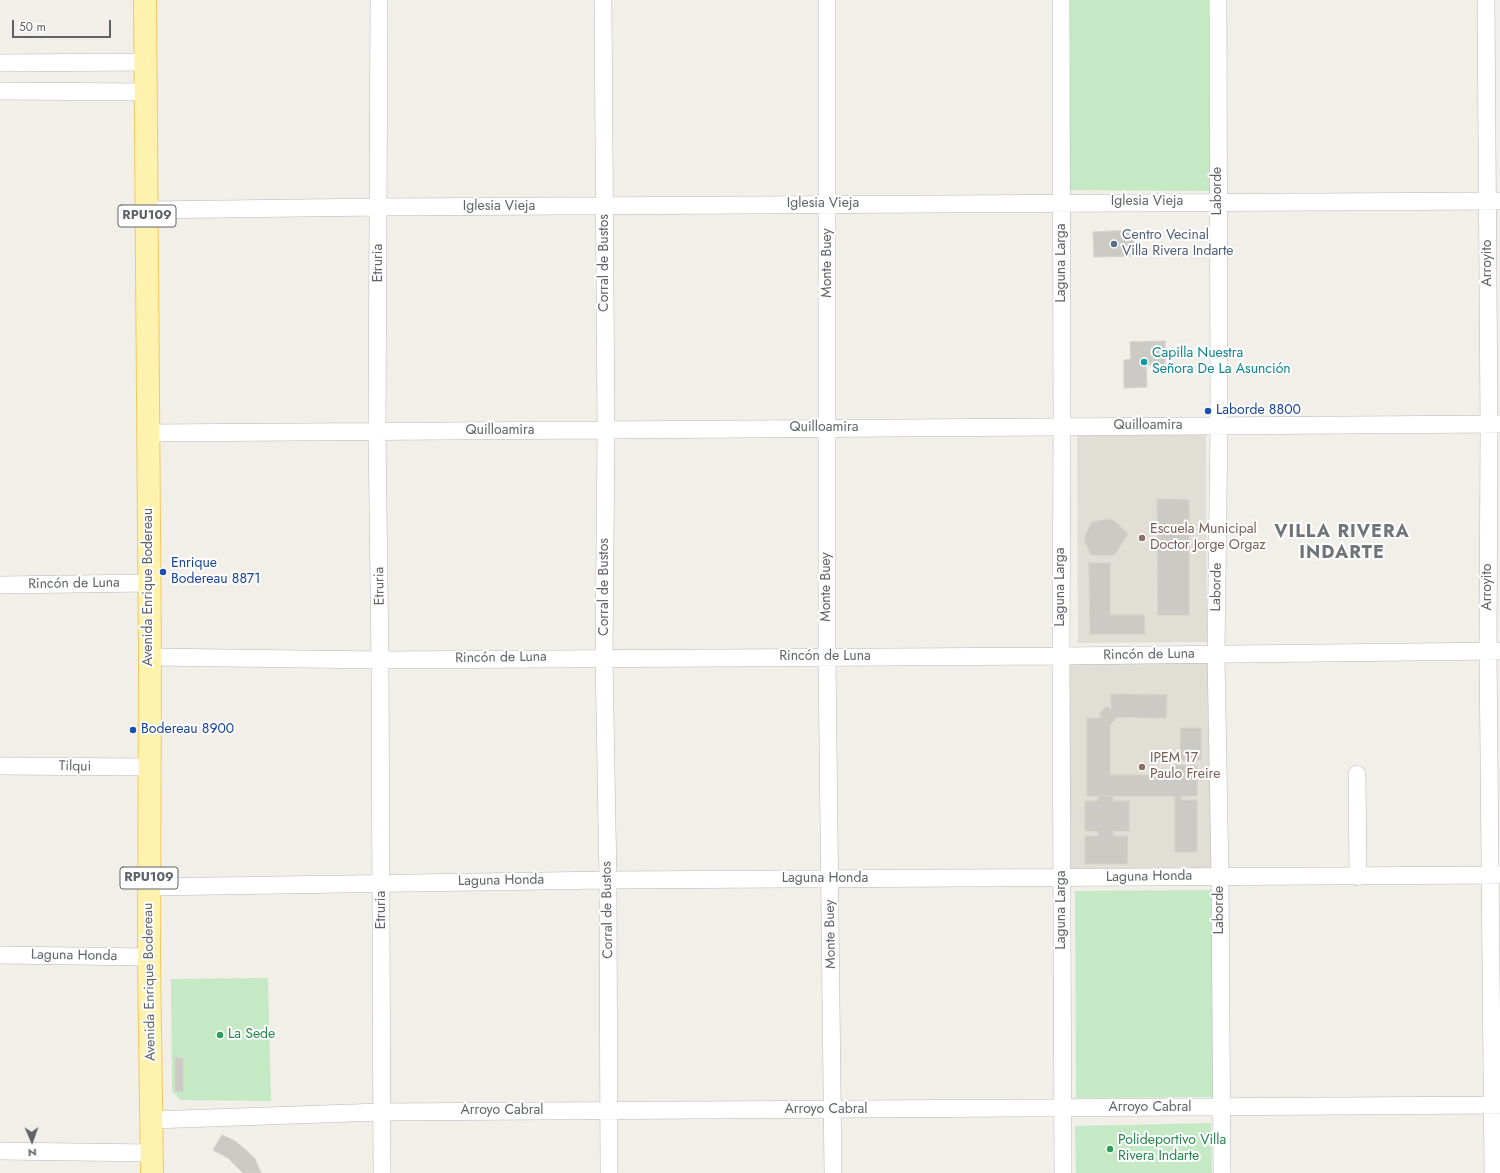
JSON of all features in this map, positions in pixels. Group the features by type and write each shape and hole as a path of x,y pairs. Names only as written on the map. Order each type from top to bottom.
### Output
{"main road":[{"name":"Avenida Enrique Bodereau","path":"145,0 148,583 150,657 149,957 152,1163"}],"street":[{"name":"Etruria","path":"379,0 377,432 382,883 382,1173"},
{"name":"Corral de Bustos","path":"604,0 606,430 604,657 608,880 610,1111 609,1173"},
{"name":"Monte Buey","path":"827,0 827,657 833,1173"},
{"name":"Laguna Larga","path":"1061,0 1063,1173"},
{"name":"Laborde","path":"1218,0 1219,426 1216,654 1220,876 1222,1173"},
{"name":"Arroyito","path":"1486,0 1494,201 1496,1105 1493,1173"},
{"path":"0,63 146,62"},
{"path":"0,92 146,92"},
{"name":"Iglesia Vieja","path":"147,210 379,207 605,207 828,204 1494,201"},
{"name":"Quilloamira","path":"148,433 1494,424"},
{"name":"Rincón de Luna","path":"0,585 148,583"},
{"name":"Rincón de Luna","path":"150,657 380,660 604,657 1061,656 1494,651"},
{"name":"Tilqui","path":"0,766 149,768"},
{"path":"1357,774 1358,877"},
{"name":"Laguna Honda","path":"149,887 608,880 1220,876 1358,877 1495,875"},
{"name":"Laguna Honda","path":"0,955 149,957"},
{"name":"Arroyo Cabral","path":"152,1120 381,1112 1222,1108 1496,1105"},
{"path":"0,1151 152,1163"}],"shaded area":[{"name":"Escuela Municipal Doctor Jorge Orgaz","path":"1206,433 1207,642 1078,643 1077,434"},
{"name":"IPEM 17 Paulo Freire","path":"1212,658 1220,876 1069,873 1068,661"}],"green space":[{"path":"1067,0 1213,0 1213,191 1067,190"},
{"path":"1216,890 1217,1097 1076,1098 1075,891"},
{"name":"La Sede","path":"268,978 271,1101 180,1100 172,1091 171,979"},
{"path":"1211,1123 1212,1173 1076,1173 1075,1126"}],"building":[{"name":"Centro Vecinal Villa Rivera Indarte","path":"1133,230 1134,256 1094,257 1093,232"},
{"name":"Capilla Nuestra Señora De La Asunción","path":"1165,341 1165,364 1146,365 1147,387 1124,388 1124,360 1131,359 1130,342"},
{"path":"1157,499 1189,500 1189,615 1158,615"},
{"path":"1112,519 1128,534 1114,555 1091,555 1084,539 1092,522"},
{"path":"1089,563 1110,563 1110,615 1144,615 1145,634 1090,634"},
{"path":"1111,694 1167,695 1166,718 1117,717 1110,725 1110,775 1174,775 1174,765 1197,766 1197,796 1181,796 1181,800 1197,800 1197,852 1175,852 1175,796 1087,796 1087,718 1103,718 1099,714 1107,706 1111,710"},
{"path":"1181,728 1201,728 1201,760 1180,760"},
{"path":"1098,796 1113,796 1113,801 1129,801 1129,831 1113,831 1113,836 1128,836 1127,864 1085,864 1085,836 1098,836 1098,831 1085,831 1085,801 1098,801"},
{"path":"175,1058 183,1058 183,1092 175,1091"},
{"path":"222,1135 235,1141 247,1151 255,1159 261,1173 243,1173 228,1158 213,1150"}],"place":[{"name":"Centro Vecinal Villa Rivera Indarte","path":"1114,244"},
{"name":"Capilla Nuestra Señora De La Asunción","path":"1144,362"},
{"name":"Laborde 8800","path":"1208,411"},
{"name":"Escuela Municipal Doctor Jorge Orgaz","path":"1142,538"},
{"name":"Enrique Bodereau 8871","path":"163,572"},
{"name":"Bodereau 8900","path":"133,730"},
{"name":"IPEM 17 Paulo Freire","path":"1142,767"},
{"name":"La Sede","path":"220,1035"},
{"name":"Polideportivo Villa Rivera Indarte","path":"1110,1149"}],"district":[{"name":"VILLA RIVERA INDARTE","path":"1342,543"}]}
